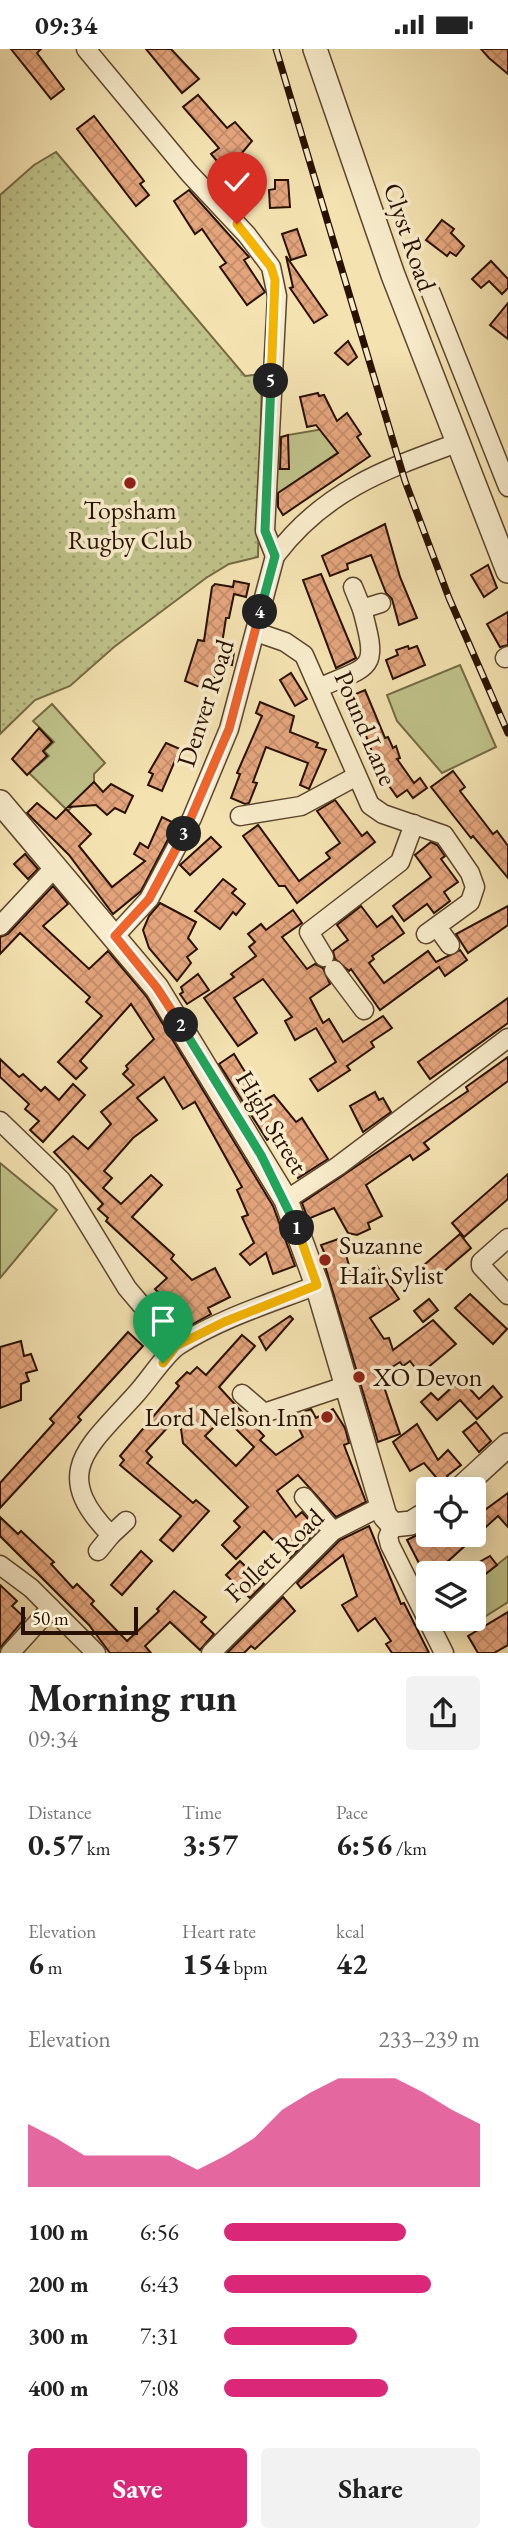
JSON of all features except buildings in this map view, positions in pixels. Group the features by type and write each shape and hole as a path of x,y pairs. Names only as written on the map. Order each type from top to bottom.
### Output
{"street":[{"path":"86,49 189,173 247,235 271,267 277,296 271,369 265,531 275,556"},
{"name":"Clyst Road","path":"315,49 393,275 508,571"},
{"path":"431,293 508,487"},
{"name":"Denver Road","path":"115,936 149,899 192,818 229,729 275,556 323,506 359,481 457,443"},
{"path":"320,687 364,669 370,662 372,647 354,587"},
{"path":"362,610 381,603"},
{"name":"Pound Lane","path":"256,632 297,649 310,666 355,776 375,810 444,835 475,882 470,902 431,930 450,945"},
{"path":"240,815 301,806 355,776"},
{"name":"High Street","path":"0,803 157,988 286,1200 317,1285 345,1386 387,1516"},
{"path":"364,1010 309,932 400,862 414,824"},
{"path":"2,923 56,866"},
{"path":"286,1200 338,1165 508,1038"},
{"path":"0,1121 61,1180 127,1289 176,1346"},
{"path":"508,1238 481,1262 481,1266 508,1295"},
{"path":"111,1535 81,1499 80,1465 94,1442 176,1346 224,1322 317,1285"},
{"path":"242,1394 264,1413 345,1386"},
{"path":"473,1477 508,1445"},
{"path":"304,1497 333,1531"},
{"path":"416,1520 411,1523 387,1516 388,1537 444,1653"},
{"name":"Follett Road","path":"211,1653 333,1531 387,1516"},
{"path":"98,1551 126,1521"},
{"path":"0,1565 31,1588 96,1653"},
{"path":"10,1653 51,1608"}],"green space":[{"name":"Topsham Rugby Club","path":"56,152 245,376 262,374 258,557 229,564 206,578 114,647 70,686 35,700 0,734 0,195 34,165"},
{"path":"329,428 323,434 343,449 274,496 275,469 288,469 288,435"},
{"path":"460,665 496,747 442,773 397,721 387,695"},
{"path":"52,704 105,763 94,774 94,782 68,811 24,768 31,761 37,766 49,756 44,751 54,742 33,721"},
{"path":"0,1163 57,1210 0,1278"},
{"path":"508,1556 508,1602 486,1616 486,1573"}],"railway":[{"path":"276,49 405,481 449,598 508,733"}],"place":[{"name":"Topsham Rugby Club","path":"130,483"},
{"name":"Suzanne Hair Sylist","path":"325,1260"},
{"name":"XO Devon","path":"359,1377"},
{"name":"Lord Nelson Inn","path":"327,1417"}],"route":[{"path":"163,1363 176,1346 224,1322 317,1285 286,1200 261,1155 157,988 115,936 149,899 192,818 229,729 275,556 270,550 265,531 271,369 277,296 271,267 237,224"}]}
